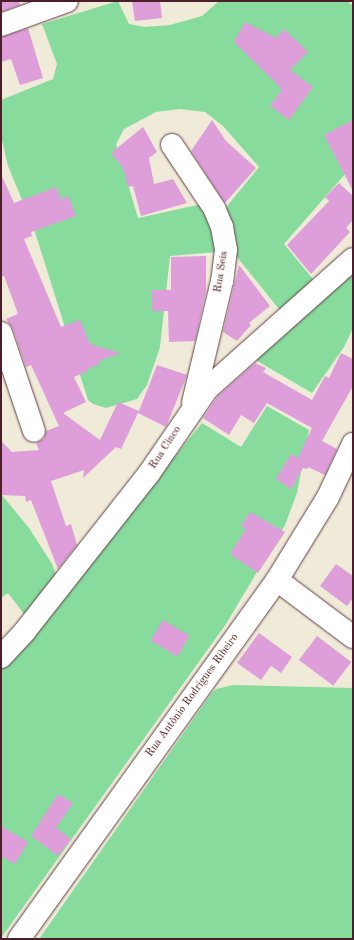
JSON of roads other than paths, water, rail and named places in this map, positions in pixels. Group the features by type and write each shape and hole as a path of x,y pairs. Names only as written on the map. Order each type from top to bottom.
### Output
{"street":[{"path":"1,25 67,1"},
{"name":"Rua Seis","path":"172,145 214,208 222,227 226,250 222,281 191,410"},
{"name":"Rua Cinco","path":"1,657 25,632 150,472 191,410 216,380 353,259"},
{"path":"1,333 34,431"},
{"name":"Rua Antônio Rodrigues Ribeiro","path":"19,939 276,580 328,497 353,444"},
{"path":"276,580 353,637"}]}
